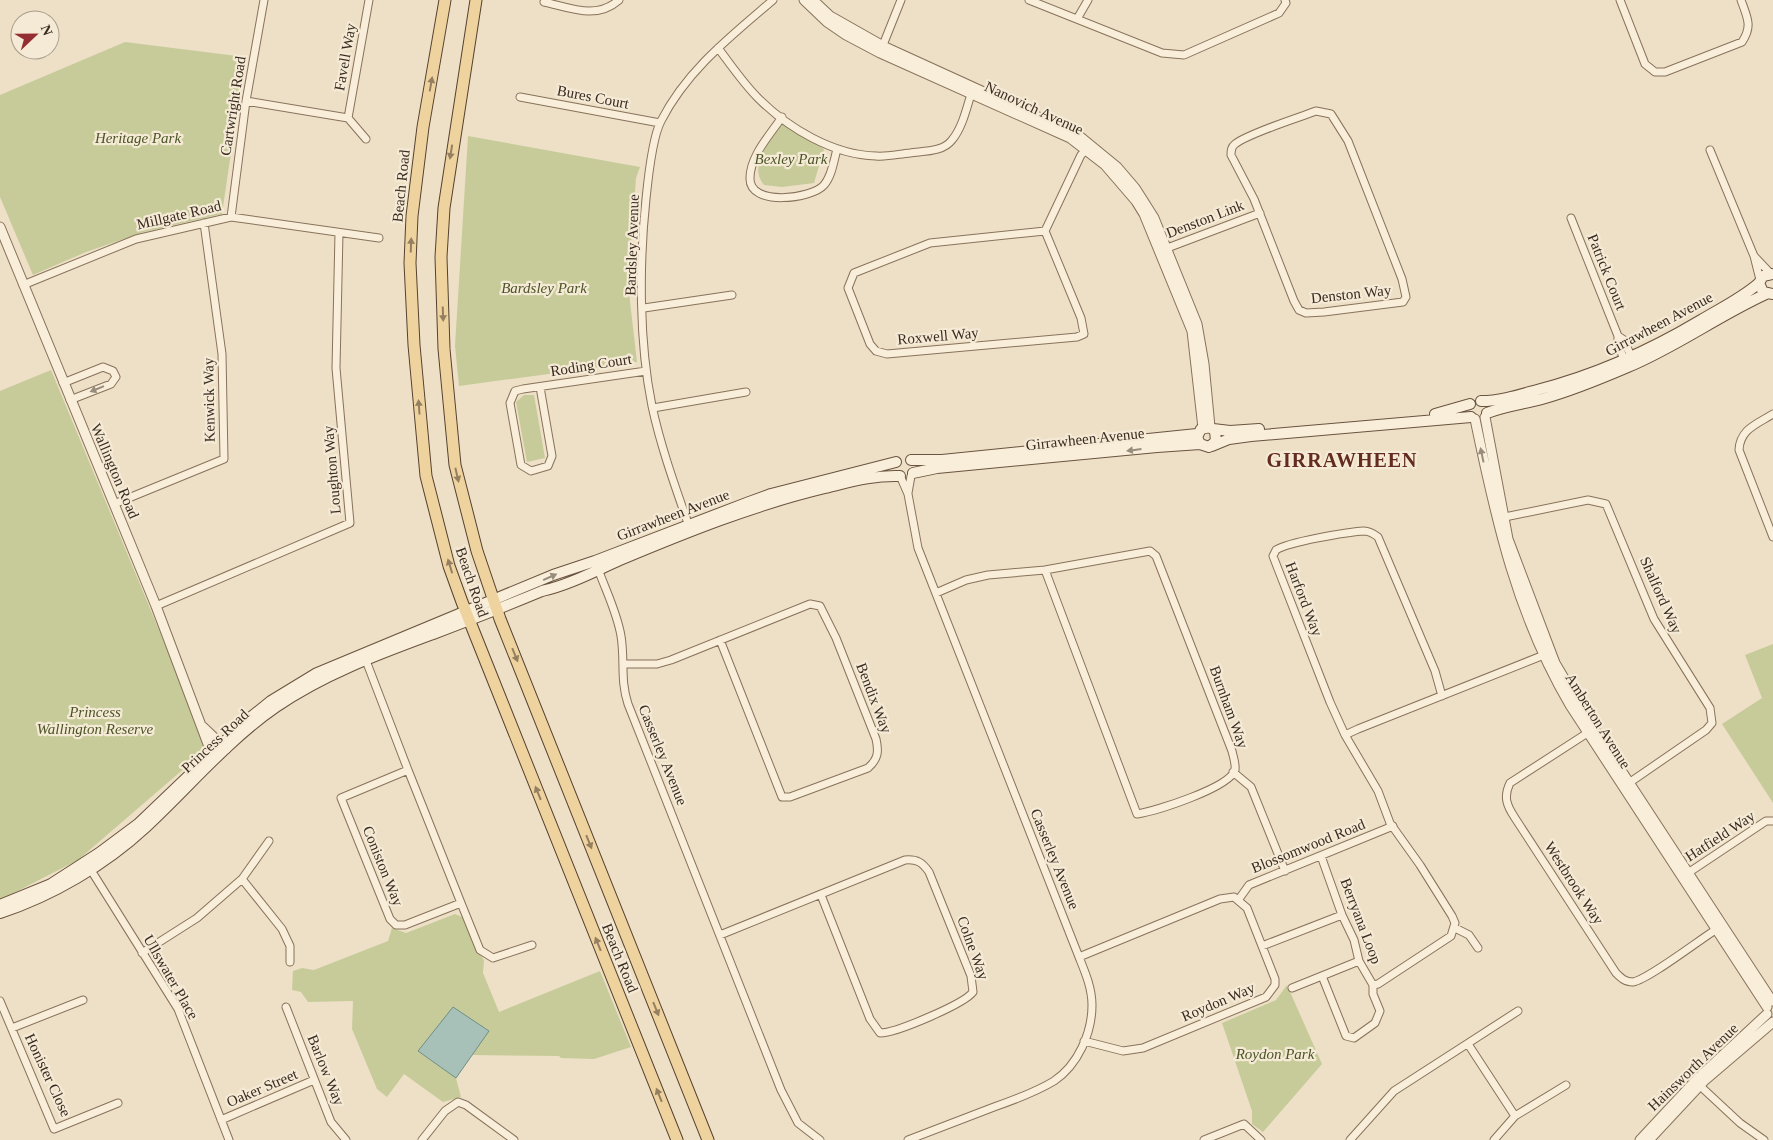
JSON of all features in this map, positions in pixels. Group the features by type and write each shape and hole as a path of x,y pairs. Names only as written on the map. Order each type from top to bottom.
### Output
{"main road":[{"name":"Beach Road","path":"445,0 423,128 412,216 412,306 426,476 450,566 468,616 677,1140"},
{"name":"Beach Road","path":"476,0 444,208 441,258 447,391 455,465 477,551 495,605 708,1140"},
{"name":"Girrawheen Avenue","path":"1212,446 1236,438 1479,417 1509,405 1541,399 1570,390 1629,363 1742,297 1763,276 1772,274"},
{"path":"1759,282 1761,290 1770,295"},
{"name":"Girrawheen Avenue","path":"1481,401 1504,399 1552,387 1668,349 1726,314 1770,295"},
{"path":"1475,401 1481,401 1487,407 1479,417 1468,411 1470,404 1475,401"},
{"name":"Girrawheen Avenue","path":"468,616 495,605 562,586 597,566 771,494 896,462 901,458 911,460 942,460 1205,432 1430,414 1447,412 1470,404"},
{"name":"Girrawheen Avenue","path":"689,528 780,499 872,477 906,476 937,468 1205,432"},
{"path":"1205,432 1217,438 1212,446 1206,447 1205,432"},
{"path":"896,462 895,471 906,476 914,466 911,460"},
{"name":"Princess Road","path":"0,913 38,899 88,866 138,824 271,701 317,673 468,616"},
{"name":"Princess Road","path":"0,905 35,892 88,866"}],"street":[{"name":"Cartwright Road","path":"231,217 246,101 264,0"},
{"name":"Favell Way","path":"348,118 369,0"},
{"path":"545,0 544,2 595,13 611,7 619,0"},
{"name":"Bardsley Avenue","path":"689,528 652,408 646,371 644,213 648,178 660,123 687,80 718,48 773,0"},
{"name":"Nanovich Avenue","path":"804,0 827,22 846,35 881,49 1089,146 1136,201 1164,250 1192,331 1205,432"},
{"name":"Nanovich Avenue","path":"813,0 830,16 881,49"},
{"path":"881,49 901,0"},
{"path":"1029,0 1162,53 1184,55 1279,13 1286,3 1285,0"},
{"path":"1077,19 1088,0"},
{"path":"1620,0 1645,64 1655,72 1665,72 1742,42 1748,33 1750,23 1741,0"},
{"path":"718,48 759,99 782,117 820,142 837,149 876,156 932,150 945,146 952,140 960,126 972,91"},
{"name":"Bures Court","path":"520,97 660,123"},
{"path":"246,101 348,118 366,139"},
{"name":"Denston Way","path":"1316,111 1331,114 1348,141 1402,278 1406,297 1403,302 1324,312 1299,310 1260,213 1234,162 1231,149 1235,144 1255,135 1316,111"},
{"path":"782,117 751,165 751,186 755,193 776,197 817,191 830,176 837,149"},
{"path":"1045,231 1081,155 1089,146"},
{"path":"1710,150 1754,256 1759,282"},
{"name":"Denston Link","path":"1164,250 1260,213"},
{"name":"Millgate Road","path":"23,285 136,239 231,217 379,238"},
{"name":"Patrick Court","path":"1572,218 1618,336 1618,344 1629,363"},
{"name":"Kenwick Way","path":"114,504 224,458 222,354 204,223"},
{"name":"Wallington Road","path":"0,227 156,606 208,744 220,750"},
{"name":"Roxwell Way","path":"1045,231 1081,318 1084,334 1077,337 887,354 876,351 870,344 848,288 854,273 930,244 1045,231"},
{"name":"Loughton Way","path":"156,606 350,523 336,368 339,233"},
{"path":"1754,256 1772,274"},
{"path":"644,308 732,296"},
{"path":"63,383 103,367 113,371 116,377 110,384 70,400"},
{"name":"Roding Court","path":"540,387 552,456 548,466 531,471 521,465 510,403 515,391 540,387 646,371"},
{"path":"652,408 746,392"},
{"path":"1773,414 1746,430 1739,438 1739,450 1773,537"},
{"name":"Amberton Avenue","path":"1479,417 1500,518 1547,654 1564,680 1591,731 1719,927 1771,1011"},
{"name":"Casserley Avenue","path":"906,476 914,535 1080,957 1087,976 1092,1004 1084,1041 1070,1067 1044,1087 908,1140"},
{"name":"Shalford Way","path":"1500,518 1588,500 1606,504 1654,619 1710,708 1712,723 1706,730 1626,784"},
{"name":"Harford Way","path":"1345,734 1330,702 1273,556 1280,548 1356,532 1372,532 1378,536 1427,653 1442,696"},
{"name":"Burnham Way","path":"936,593 966,580 988,575 1045,570 1150,551 1156,556 1232,751 1236,768 1218,785 1150,812 1137,814 1045,570"},
{"name":"Casserley Avenue","path":"597,566 620,629 623,664 622,683 628,704 786,1102 798,1122 820,1140"},
{"name":"Bendix Way","path":"623,664 657,664 810,604 820,606 836,638 876,739 878,749 873,764 868,768 790,797 782,797 720,640"},
{"path":"1478,948 1469,935 1454,928 1455,923 1452,916 1393,826 1378,791 1345,734 1547,654"},
{"path":"364,656 480,950 493,958 532,945"},
{"name":"Westbrook Way","path":"1591,731 1510,783 1506,791 1506,800 1520,826 1616,973 1623,980 1630,982 1645,977 1719,927"},
{"name":"Coniston Way","path":"408,770 341,798 345,809 390,919 396,925 406,925 461,903"},
{"path":"1233,772 1251,786 1285,871"},
{"name":"Hatfield Way","path":"1685,875 1762,824 1773,821"},
{"name":"Blossomwood Road","path":"1239,899 1249,885 1393,826"},
{"path":"142,953 197,918 242,879 269,841"},
{"name":"Berryana Loop","path":"1321,856 1342,915 1354,940 1358,961 1373,984 1378,984 1451,936 1454,928"},
{"name":"Colne Way","path":"720,935 904,860 920,861 929,872 971,976 973,992 968,999 957,1004 893,1031 880,1033 870,1019 821,895"},
{"name":"Ullswater Place","path":"88,866 178,1009 230,1140"},
{"path":"242,879 282,929 290,946 290,962"},
{"path":"1080,957 1228,896 1239,899"},
{"name":"Roydon Way","path":"1084,1041 1124,1051 1133,1050 1162,1041 1266,997 1275,985 1275,979 1247,908 1239,899"},
{"path":"1262,946 1342,915"},
{"path":"1292,988 1358,961"},
{"path":"1322,976 1346,1036 1354,1038 1376,1023 1380,1011 1373,994 1373,984"},
{"path":"12,1028 83,1000"},
{"name":"Honister Close","path":"0,1001 54,1129 118,1103"},
{"name":"Barlow Way","path":"286,1007 331,1122 346,1140"},
{"path":"1350,1140 1394,1091 1518,1011"},
{"name":"Hainsworth Avenue","path":"1640,1140 1771,1011"},
{"path":"1468,1044 1515,1116"},
{"name":"Oaker Street","path":"221,1120 314,1080"},
{"path":"1697,1083 1740,1122 1764,1140"},
{"name":"Hainsworth Avenue","path":"1649,1140 1697,1083"},
{"path":"1494,1140 1515,1116 1566,1085"},
{"path":"422,1140 445,1111 458,1102 466,1105 514,1140"},
{"path":"1204,1140 1244,1124 1261,1140"}],"green space":[{"name":"Heritage Park","path":"125,42 245,57 222,214 144,232 86,252 33,275 0,197 0,95"},
{"name":"Bexley Park","path":"783,123 824,149 814,183 782,187 764,185 759,177 758,169 763,153"},
{"name":"Bardsley Park","path":"468,136 640,167 636,178 628,284 637,362 459,386 455,346"},
{"name":"Princess Wallington Reserve","path":"51,370 208,748 78,860 0,900 0,391"},
{"path":"524,395 534,395 545,458 527,462 516,402"},
{"path":"1773,644 1773,803 1722,724 1762,698 1745,655"},
{"path":"455,914 465,918 484,961 483,973 499,1012 600,971 631,1047 594,1059 561,1058 559,1056 472,1055 489,1031 418,1051 456,1078 461,1097 443,1102 404,1074 387,1097 377,1089 352,1029 353,1001 308,1002 301,992 292,990 293,971 302,968 314,970 388,941 392,928 406,933"},
{"name":"Roydon Park","path":"1287,985 1322,1064 1263,1132 1252,1124 1252,1111 1222,1023 1276,1000"}],"water":[{"path":"453,1007 489,1031 456,1078 418,1051"}],"district":[{"name":"GIRRAWHEEN","path":"1342,460"}]}
